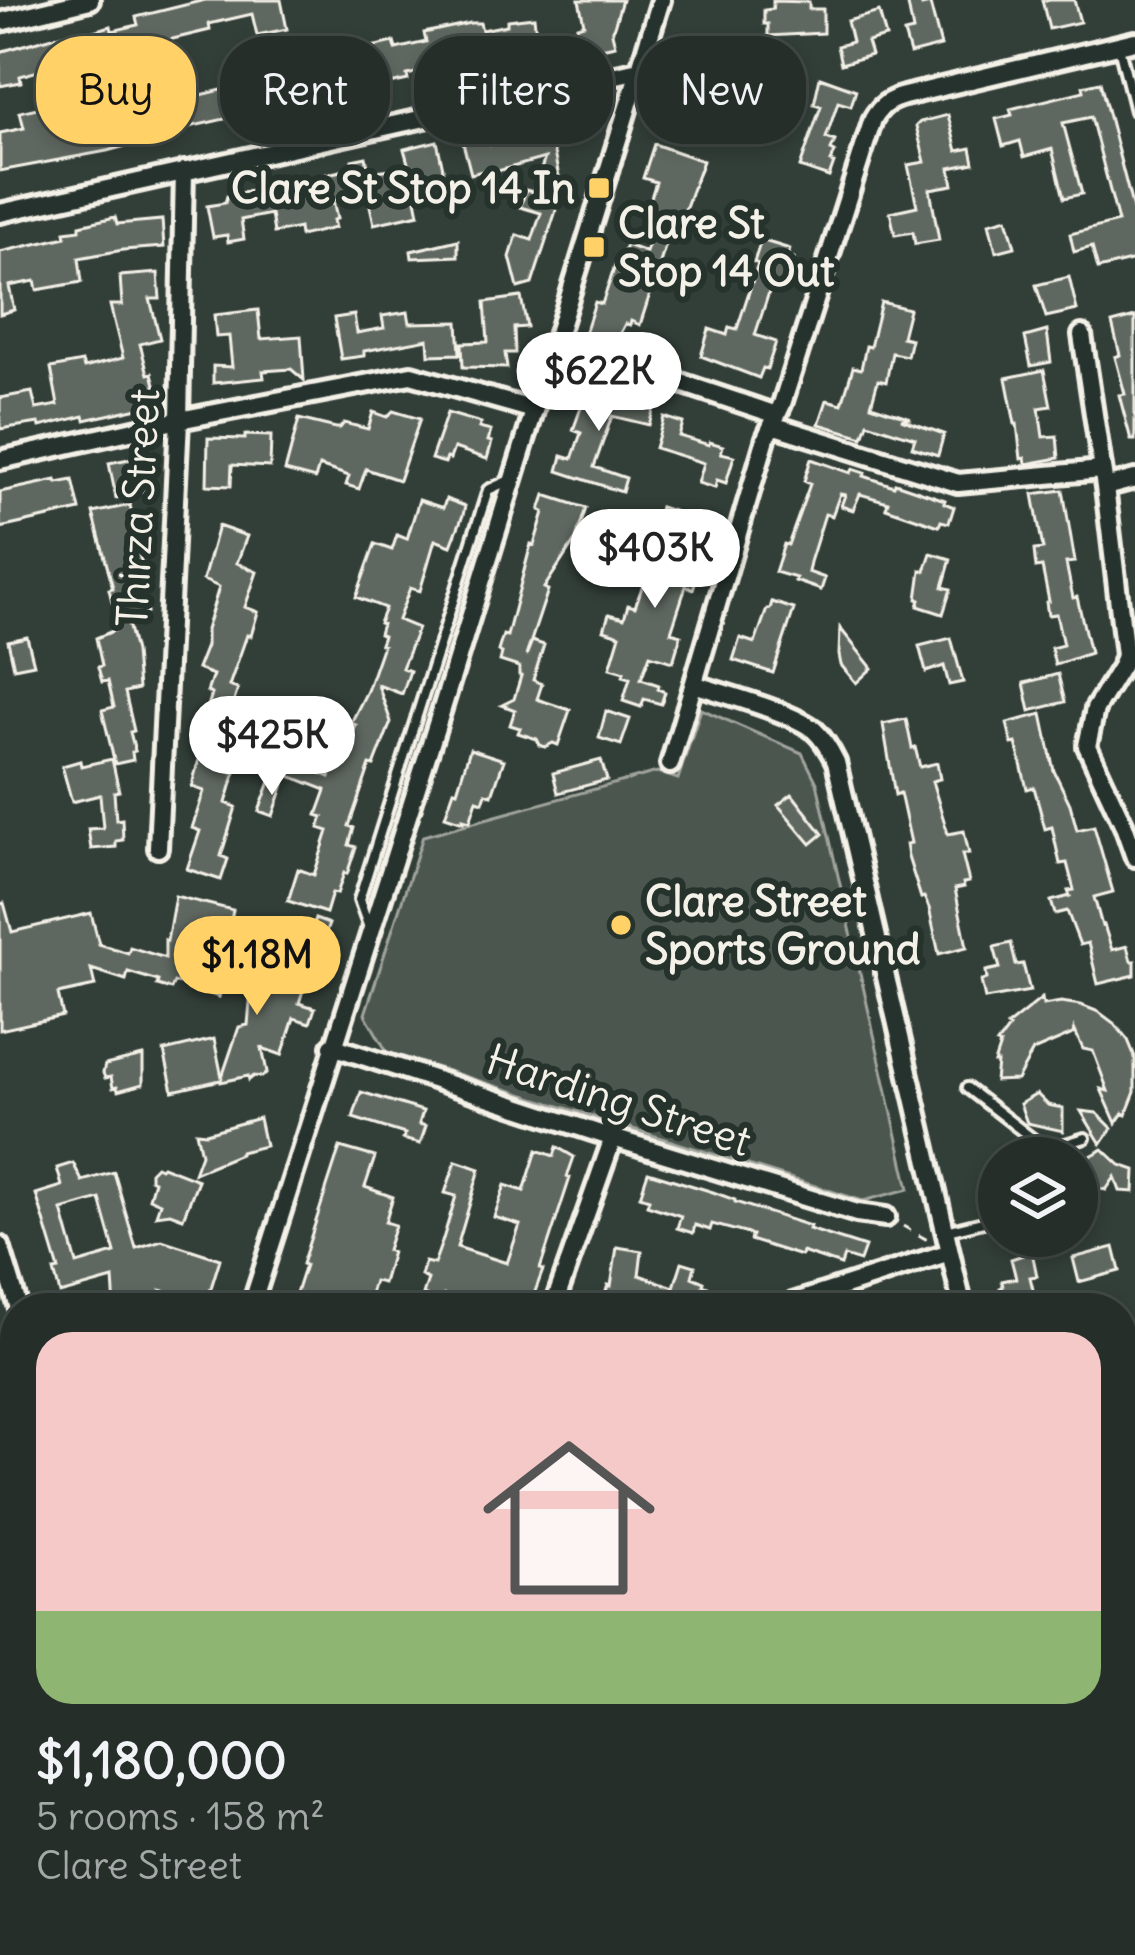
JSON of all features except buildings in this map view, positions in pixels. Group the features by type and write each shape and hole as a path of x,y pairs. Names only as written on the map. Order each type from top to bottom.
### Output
{"street":[{"path":"0,22 90,0"},
{"path":"650,36 662,0"},
{"path":"670,764 774,420 880,107 904,95 1126,43"},
{"path":"0,213 637,70"},
{"path":"256,1293 637,76"},
{"name":"Thirza Street","path":"158,848 179,420 184,171"},
{"path":"1082,335 1125,655 1095,709 1087,746 1135,857"},
{"path":"555,341 958,484 1135,479"},
{"path":"0,460 411,375 534,410"},
{"path":"694,685 812,728 836,762 960,1293"},
{"name":"Harding Street","path":"332,1046 856,1213 886,1216"},
{"path":"558,1293 613,1138"},
{"path":"0,1246 14,1293"},
{"path":"823,1293 950,1252"}],"lane":[{"path":"1126,43 1135,110"},
{"path":"967,1088 1027,1137"},
{"path":"945,1231 978,1223"}],"path":[{"path":"886,1216 950,1252"}],"shaded area":[{"name":"Clare Street Sports Ground","path":"701,709 802,753 817,783 909,1189 863,1201 387,1052 365,1014 423,836 657,772 678,779"}],"place":[{"name":"Clare St Stop 14 In","path":"599,188"},
{"name":"Clare St Stop 14 Out","path":"594,247"},
{"name":"Clare Street Sports Ground","path":"621,925"}]}
